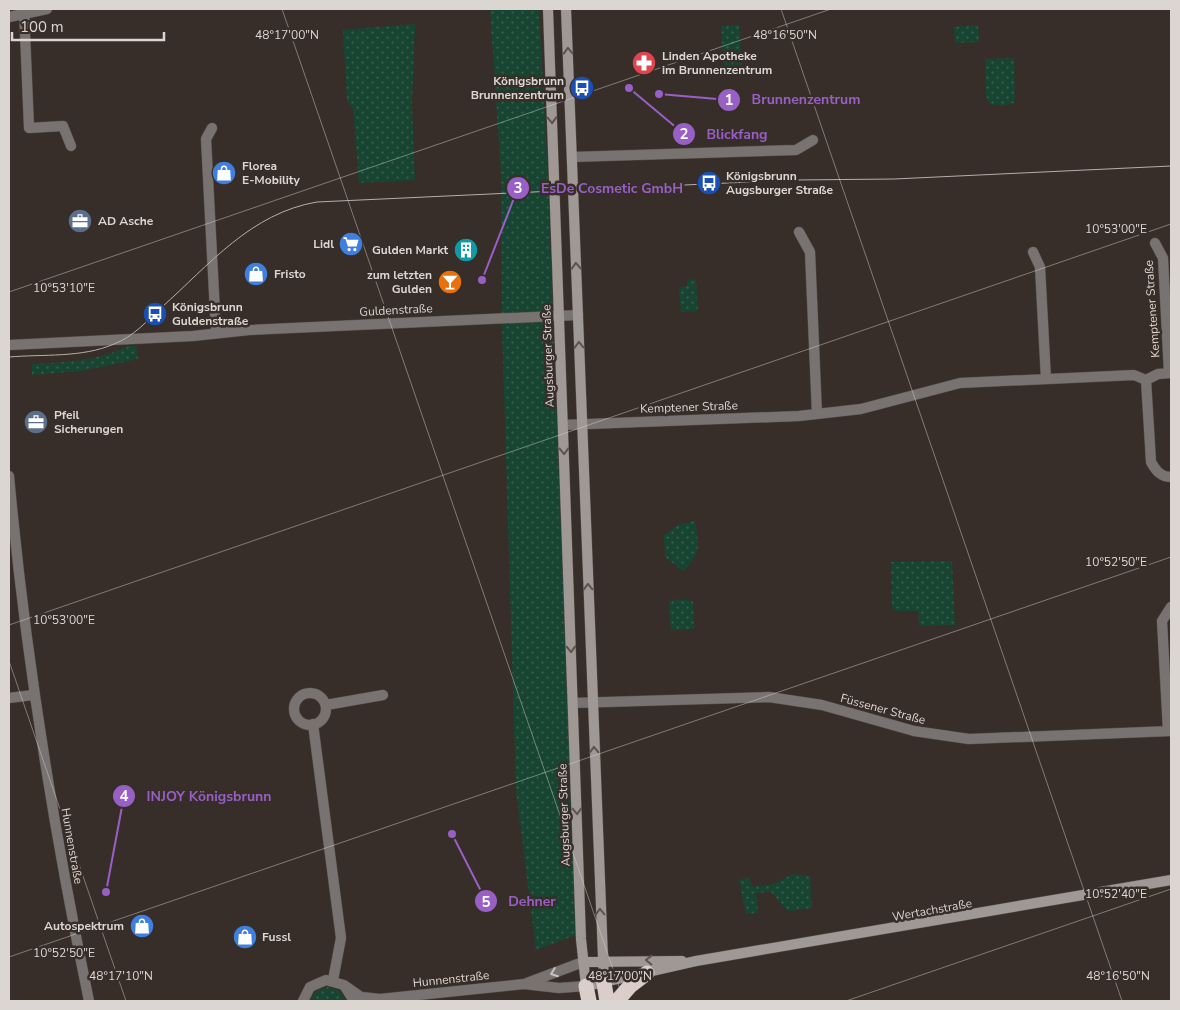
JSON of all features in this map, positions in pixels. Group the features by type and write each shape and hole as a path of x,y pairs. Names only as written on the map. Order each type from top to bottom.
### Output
{"highway":[{"path":"617,1001 630,986 648,973"},
{"path":"604,983 607,1001"},
{"path":"586,986 589,1001"}],"street":[{"path":"9,17 24,11 47,9"},
{"name":"Augsburger Straße","path":"548,9 583,962 586,986"},
{"path":"566,9 604,983"},
{"path":"24,11 29,128 63,126 71,146"},
{"path":"212,128 206,139 216,332"},
{"path":"572,157 796,150 813,140"},
{"path":"799,232 810,252 817,414"},
{"name":"Kemptener Straße","path":"563,425 817,414 860,409 960,383 1134,375 1146,380 1158,374 1170,373 1163,258 1155,243"},
{"path":"1033,252 1040,267 1046,380"},
{"name":"Guldenstraße","path":"9,345 173,337 216,332 578,315"},
{"path":"1146,380 1151,462 1156,471 1165,477 1171,476"},
{"name":"Hunnenstraße","path":"9,476 33,695 88,1001"},
{"name":"Füssener Straße","path":"592,702 769,697 822,705 914,731 969,739 1170,731 1162,621 1171,607"},
{"path":"306,694 316,694 326,705 322,720 313,724 303,723 294,710 297,700 306,694"},
{"path":"9,698 33,695"},
{"path":"326,705 383,695"},
{"path":"573,702 592,702"},
{"path":"301,1000 315,983 332,980 341,938 313,724"},
{"name":"Wertachstraße","path":"586,986 696,961 1171,880"},
{"name":"Hunnenstraße","path":"524,984 583,962 602,961"},
{"name":"Wertachstraße","path":"602,961 696,961"},
{"name":"Hunnenstraße","path":"332,980 344,985 360,997 377,1000 524,984 559,988 586,986"},
{"path":"344,985 354,1001"}],"green space":[{"path":"490,9 539,9 547,157 576,935 536,950 516,790 502,326 501,174"},
{"path":"415,24 412,104 415,180 359,183 353,108 347,101 343,30"},
{"path":"739,25 742,65 724,67 721,26"},
{"path":"978,25 979,42 955,43 954,27"},
{"path":"1014,58 1014,103 1002,106 990,104 986,96 985,59"},
{"path":"687,279 696,280 698,311 681,312 679,287 687,286"},
{"path":"129,346 136,346 138,359 81,371 32,375 32,364 93,358"},
{"path":"695,521 698,549 693,559 683,571 665,557 664,536 677,525"},
{"path":"952,561 955,625 919,626 918,611 897,611 892,608 891,562"},
{"path":"678,599 693,601 694,629 671,630 669,602"},
{"path":"793,874 810,876 812,908 788,911 771,892 756,893 758,913 746,914 739,880 749,878 753,887 773,884"},
{"path":"327,987 339,990 346,1001 309,1001 316,991"}],"tram line":[{"path":"9,357 89,352 121,341 140,328 214,258 251,229 293,208 317,202 793,180 894,179 1171,166"}],"place":[{"name":"Linden Apotheke im Brunnenzentrum","path":"644,63"},
{"name":"Königsbrunn Brunnenzentrum","path":"582,88"},
{"name":"Blickfang","path":"629,88"},
{"name":"Brunnenzentrum","path":"659,94"},
{"name":"Florea E-Mobility","path":"224,173"},
{"name":"Königsbrunn Augsburger Straße","path":"709,183"},
{"name":"AD Asche","path":"80,221"},
{"name":"Lidl","path":"351,244"},
{"name":"Gulden Markt","path":"466,250"},
{"name":"Fristo","path":"256,274"},
{"name":"EsDe Cosmetic GmbH","path":"482,280"},
{"name":"zum letzten Gulden","path":"450,282"},
{"name":"Königsbrunn Guldenstraße","path":"155,314"},
{"name":"Pfeil Sicherungen","path":"36,422"},
{"name":"Dehner","path":"452,834"},
{"name":"INJOY Königsbrunn","path":"106,892"},
{"name":"Autospektrum","path":"142,926"},
{"name":"Fussl","path":"245,937"}]}
